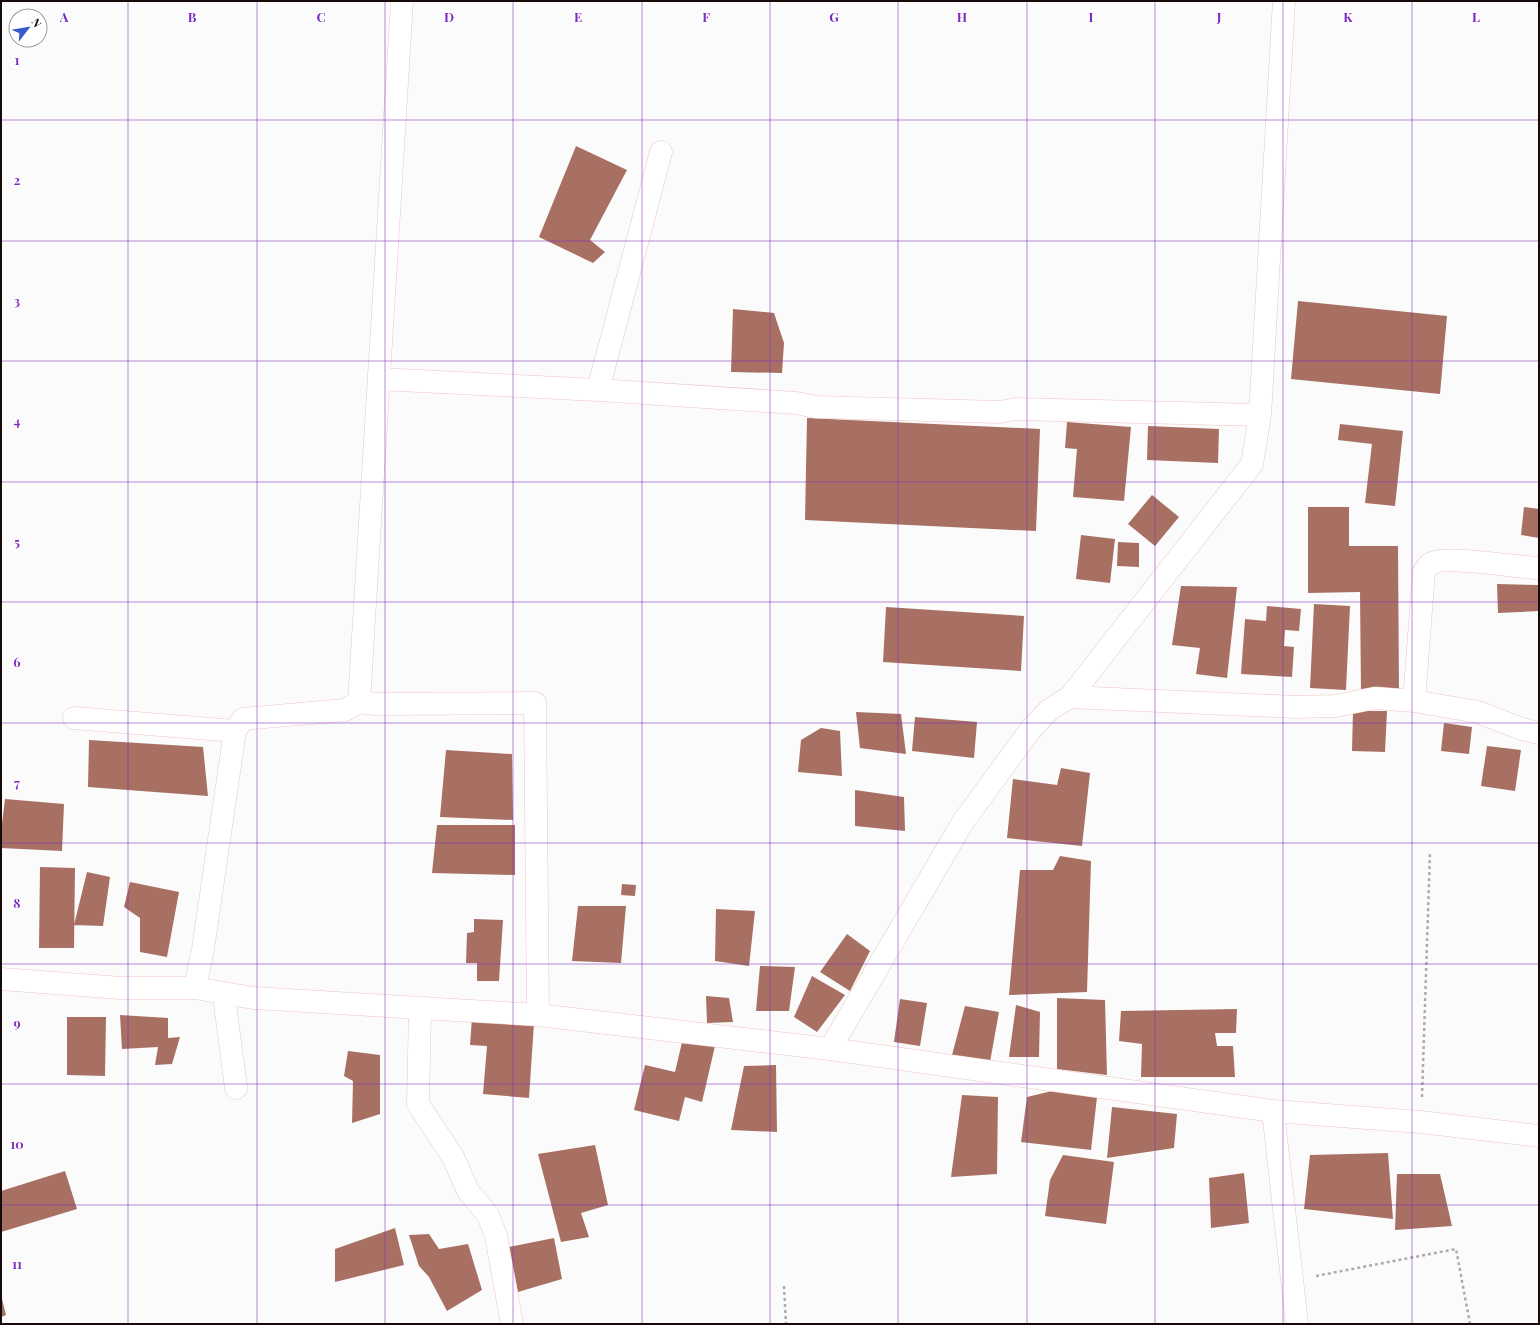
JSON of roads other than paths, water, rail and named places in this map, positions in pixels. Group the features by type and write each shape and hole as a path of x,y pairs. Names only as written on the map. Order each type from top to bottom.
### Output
{"street":[{"path":"359,702 402,1"},
{"path":"830,1049 963,822 1030,729 1049,710 1070,697 1252,464 1260,416 1284,1"},
{"path":"598,390 661,152"},
{"path":"379,379 598,390 796,403 816,408 1000,412 1016,409 1260,416"},
{"path":"1414,701 1424,571 1430,564 1441,561 1458,561 1539,568"},
{"path":"1070,697 1296,706 1335,706 1375,698 1414,701 1478,712 1522,729 1539,733"},
{"path":"195,988 203,949 235,731 243,719 345,710 359,702 377,704 535,703 538,1015"},
{"path":"74,718 235,731"},
{"path":"1,979 121,988 195,988 253,998 538,1015 830,1049 1273,1111 1421,1122 1539,1136"},
{"path":"227,994 225,1004 236,1088"},
{"path":"420,1009 418,1104 453,1157 468,1192 488,1216 496,1236 512,1324"},
{"path":"1273,1111 1297,1324"}]}
